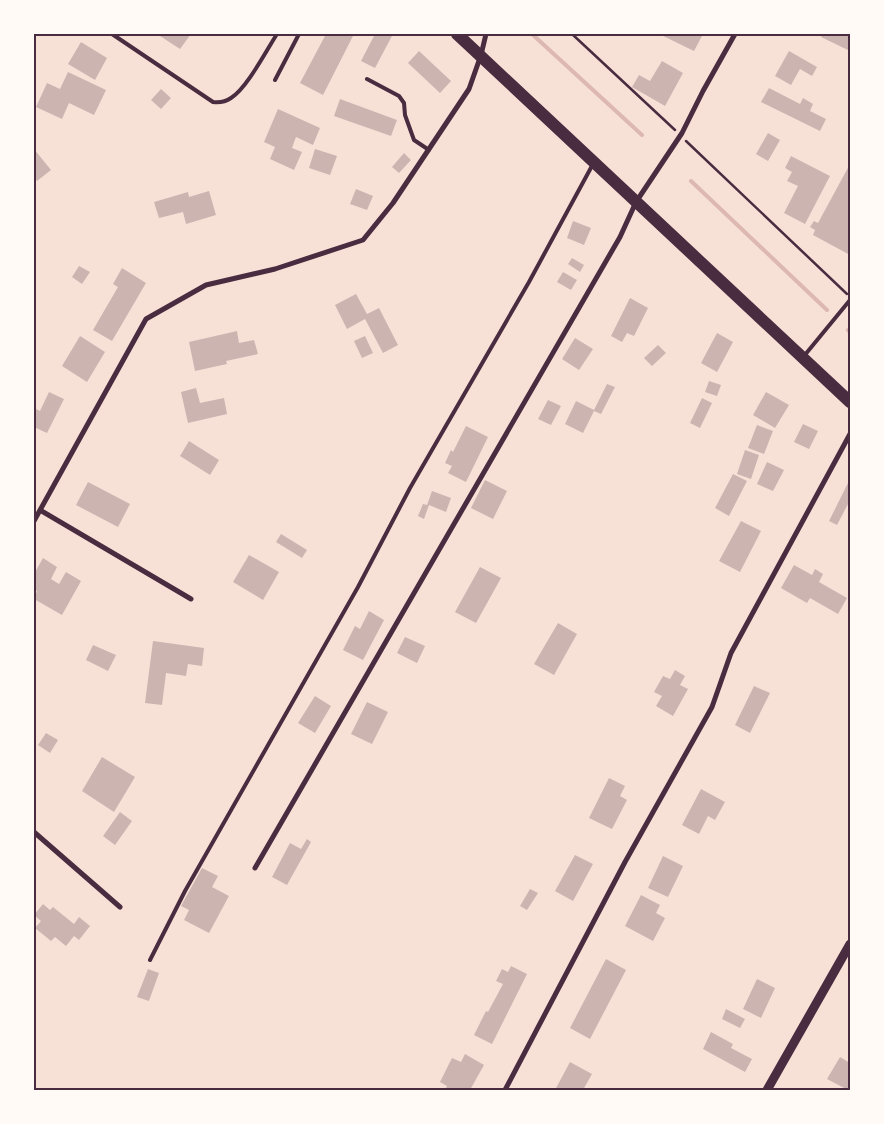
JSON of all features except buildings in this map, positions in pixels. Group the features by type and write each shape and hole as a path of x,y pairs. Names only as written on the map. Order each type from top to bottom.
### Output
{"main road":[{"path":"457,34 850,402"}],"street":[{"path":"34,521 146,319 206,286 275,269 362,240 393,203 469,89 486,34"},
{"path":"255,868 620,236 636,202 682,132 702,91 736,34"},
{"path":"505,1090 625,862 712,707 731,653 850,434"},
{"path":"40,510 191,599"},
{"path":"34,832 120,907"},
{"path":"767,1090 850,944"}],"lane":[{"path":"112,34 213,102 220,103 232,98 243,87 277,34"},
{"path":"275,80 299,34"},
{"path":"367,79 399,96 404,103 405,115 414,140 429,150"},
{"path":"150,960 185,891 358,588 410,488 529,282 594,162"},
{"path":"803,357 850,300"}],"path":[{"path":"572,34 672,128"},
{"path":"687,143 841,288"}],"waterway":[{"path":"532,34 642,135"},
{"path":"691,181 827,310"}]}
